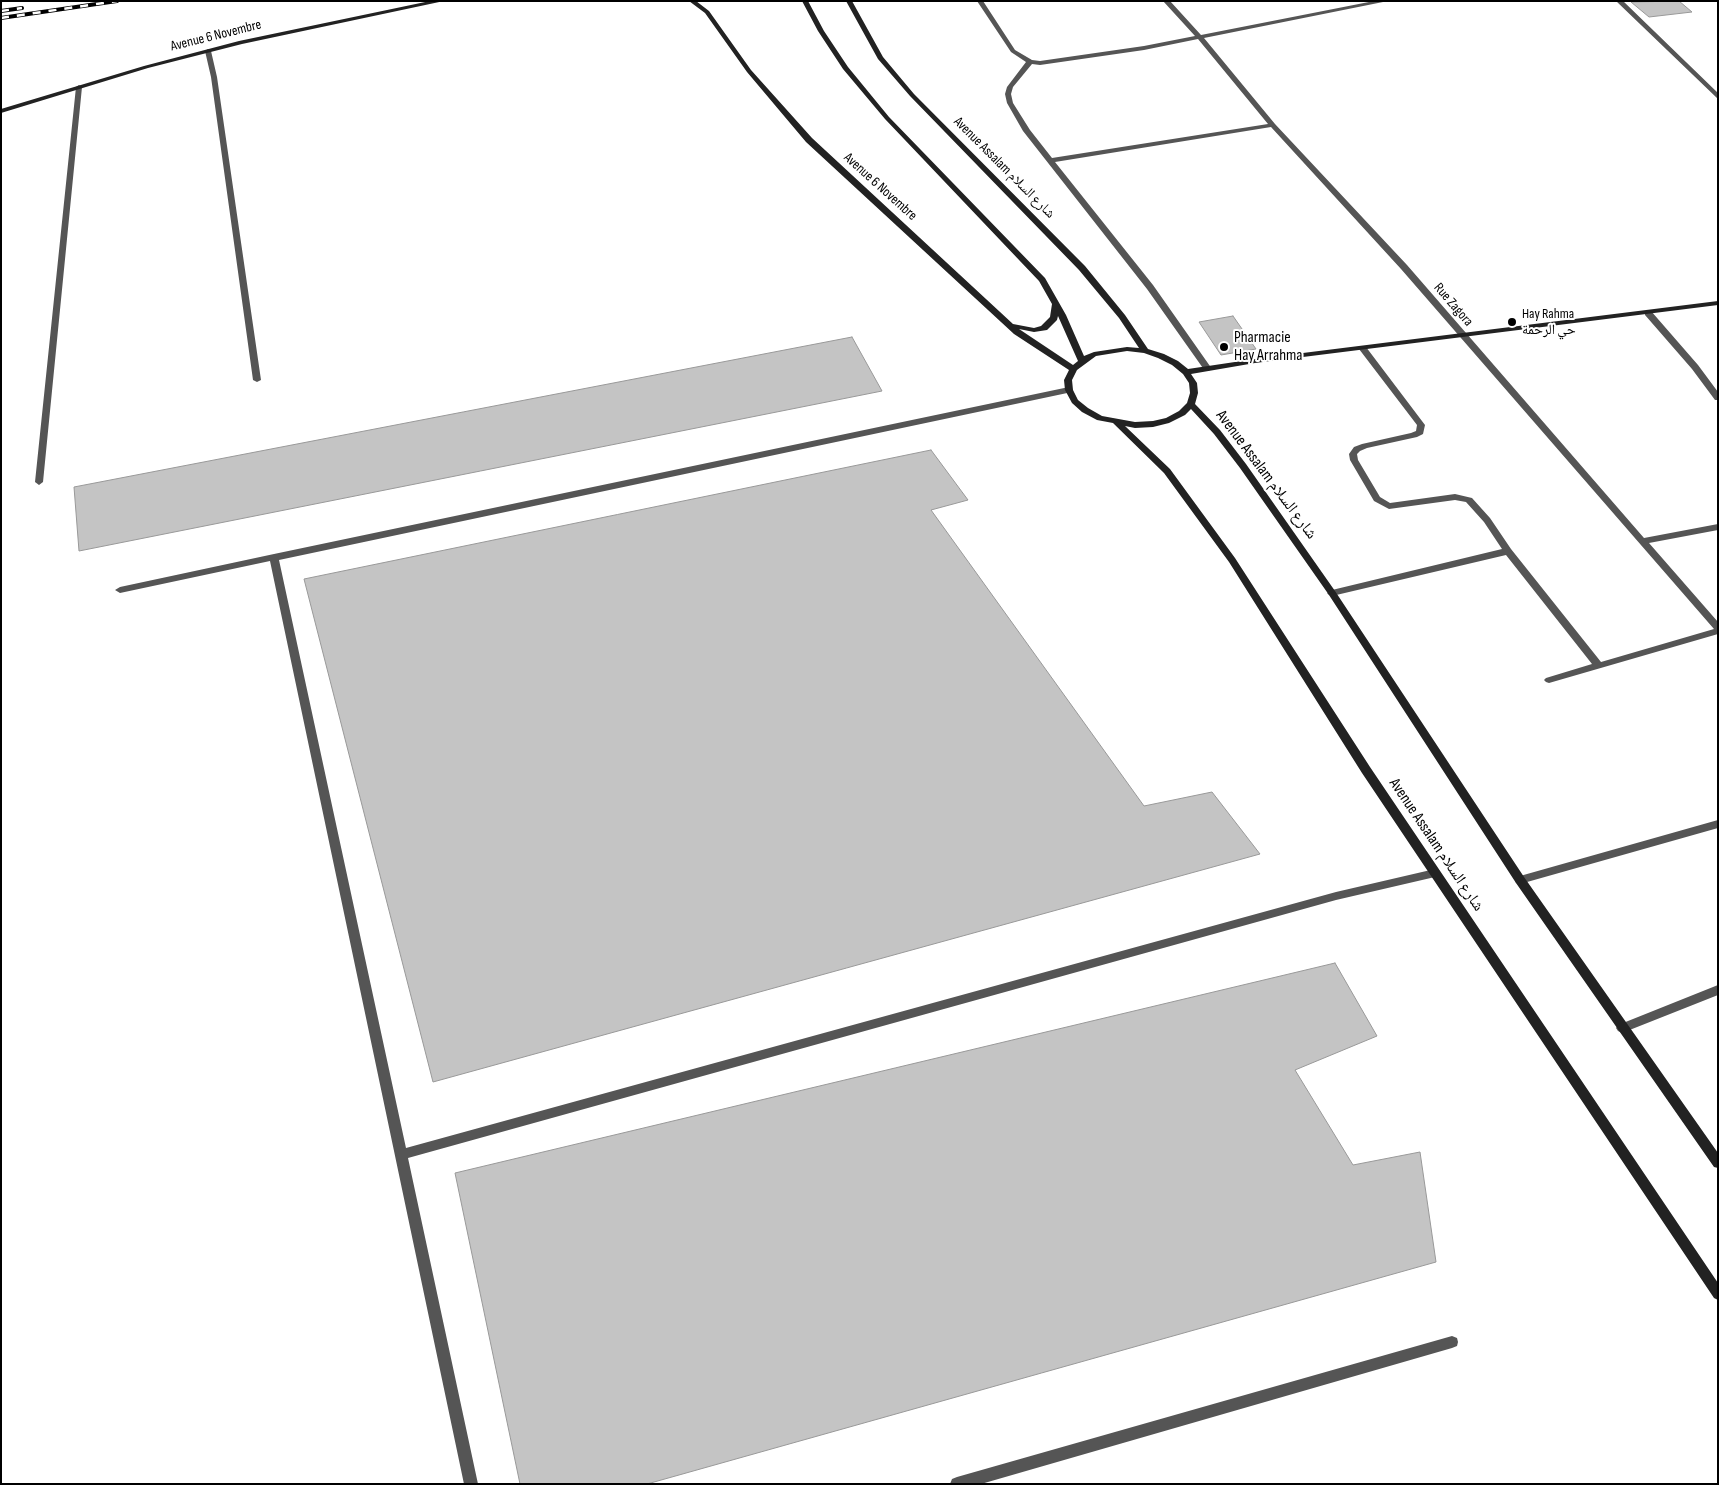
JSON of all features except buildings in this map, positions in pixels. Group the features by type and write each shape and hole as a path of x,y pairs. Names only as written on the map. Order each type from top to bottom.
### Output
{"street":[{"name":"Avenue 6 Novembre","path":"1,111 208,50 441,1"},
{"name":"Avenue 6 Novembre","path":"692,1 707,12 749,71 809,140 955,272 1003,319 1039,348 1073,370"},
{"path":"805,1 821,31 845,68 887,118 1042,280 1056,304 1082,361"},
{"name":"Avenue Assalam شارع السلام","path":"849,1 880,58 912,95 1082,268 1122,317 1145,351"},
{"path":"980,1 1013,51 1030,62 1050,62 1200,38 1385,1"},
{"name":"Rue Zagora","path":"1166,1 1200,38 1273,126 1404,267 1718,630"},
{"path":"1619,1 1718,97"},
{"path":"208,50 214,77 257,380"},
{"path":"1030,62 1010,87 1008,94 1010,103 1027,132 1051,160 1150,288 1208,369"},
{"path":"39,482 79,87"},
{"path":"1051,160 1273,126"},
{"path":"1186,372 1718,303"},
{"path":"1003,319 1026,330 1041,329 1049,325 1054,318 1056,304"},
{"path":"1648,313 1718,398"},
{"path":"1363,349 1422,425 1420,432 1414,435 1401,440 1365,446 1357,449 1353,454 1354,460 1377,499 1385,505 1392,506 1456,496 1466,498 1487,520 1508,550 1598,665"},
{"path":"1110,350 1145,351 1175,363 1186,372 1193,382 1194,393 1191,404 1182,413 1169,420 1153,424 1117,423 1100,418 1085,410 1075,401 1069,390 1068,380 1073,370 1082,361 1094,354 1110,350"},
{"path":"120,590 1069,390"},
{"name":"Avenue Assalam شارع السلام","path":"1191,404 1217,432 1243,466 1332,593 1520,880 1718,1163"},
{"name":"Avenue Assalam شارع السلام","path":"1117,423 1166,471 1227,553 1366,770 1718,1294"},
{"path":"1642,541 1718,527"},
{"path":"1332,593 1508,550"},
{"path":"274,557 400,1155 472,1484"},
{"path":"1549,680 1718,630"},
{"path":"1520,880 1718,824"},
{"path":"400,1155 1327,898 1435,873"},
{"path":"1622,1028 1718,990"},
{"path":"957,1484 1452,1342"}],"railway":[{"path":"1,18 117,1"},
{"path":"1,11 22,8"}],"place":[{"name":"Hay Rahma حي الرحمة","path":"1512,322"},
{"name":"Pharmacie Hay Arrahma","path":"1224,347"}]}
